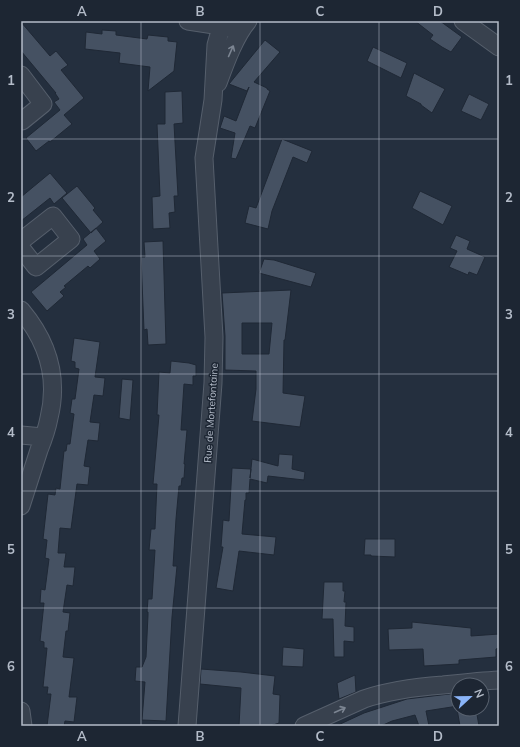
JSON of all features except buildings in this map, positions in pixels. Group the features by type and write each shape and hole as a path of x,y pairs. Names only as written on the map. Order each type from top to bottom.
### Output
{"street":[{"path":"188,21 245,25"},
{"path":"463,21 499,48"},
{"name":"Rue de Mortefontaine","path":"187,726 214,384 214,337 204,158 213,100 216,45 224,24"},
{"name":"Rue de Mortefontaine","path":"213,100 225,65 245,25"},
{"path":"21,75 43,104 21,120"},
{"path":"21,310 34,326 44,346 51,368 53,388 50,418 21,506"},
{"path":"21,435 43,437"},
{"path":"304,726 364,699 395,690 421,686 499,680"},
{"path":"21,712 23,726"}]}
